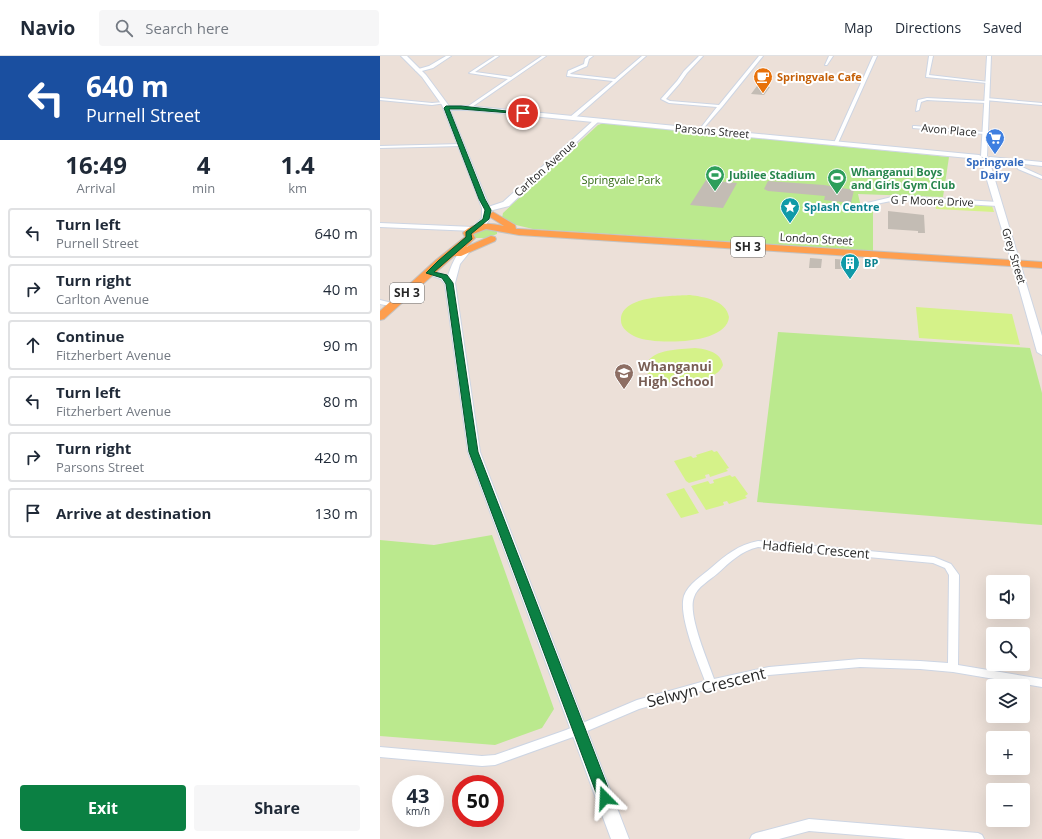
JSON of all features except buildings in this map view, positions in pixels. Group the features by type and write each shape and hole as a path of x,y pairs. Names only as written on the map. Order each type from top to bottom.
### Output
{"highway":[{"path":"491,212 506,224 541,234"},
{"name":"SH 3","path":"380,317 472,233 482,240 496,233"},
{"name":"London Street","path":"496,233 541,234 1042,265"},
{"name":"SH 3","path":"433,270 496,233"}],"main road":[{"path":"404,56 418,70 445,106 482,199 491,212 496,233"},
{"name":"Parsons Street","path":"445,106 984,158"},
{"name":"Grey Street","path":"984,158 1016,263"},
{"path":"472,233 491,212"},
{"path":"468,249 456,263 450,283 474,452 620,839"},
{"path":"433,270 450,283"}],"street":[{"path":"418,70 430,67 449,56"},
{"path":"497,56 471,73 512,78"},
{"path":"468,108 544,56"},
{"path":"591,56 587,59 586,65 570,72 568,75 616,80"},
{"path":"572,118 644,56"},
{"path":"701,56 685,72 679,82 663,99 670,102 721,106"},
{"path":"701,130 761,56"},
{"path":"826,64 831,56"},
{"path":"836,143 875,56"},
{"path":"931,56 927,76 987,82"},
{"path":"984,158 984,133 989,56"},
{"path":"821,77 864,82"},
{"path":"917,110 919,101 927,98 1042,104"},
{"name":"Parsons Street","path":"380,99 445,106"},
{"name":"Carlton Avenue","path":"491,212 506,204 598,120"},
{"name":"Avon Place","path":"915,127 984,133"},
{"path":"380,147 461,145"},
{"name":"Parsons Street","path":"984,158 1042,164"},
{"path":"1016,161 1020,168 1042,178"},
{"name":"G F Moore Drive","path":"866,204 896,198 998,204"},
{"path":"380,225 453,229 472,233"},
{"path":"453,229 472,233"},
{"name":"Grey Street","path":"1016,263 1042,352"},
{"path":"380,302 394,305"},
{"name":"Hadfield Crescent","path":"711,684 687,614 689,596 733,553 740,549 758,544 934,560 948,566 954,575 953,668"},
{"name":"Selwyn Crescent","path":"380,752 482,761 495,760 579,730 638,705 711,684 769,671 860,663 953,668 1042,683"},
{"path":"756,839 809,825 978,839"}],"green space":[{"name":"Springvale Park","path":"604,123 949,157 943,197 858,194 861,207 873,207 873,251 533,229 516,225 502,218 503,213 598,125"},
{"path":"935,203 992,206 994,212 936,209"},
{"path":"484,228 497,230 497,234 487,238 475,238 472,233"},
{"path":"690,295 714,300 724,307 729,317 725,326 716,333 704,338 673,342 645,340 636,337 623,328 621,319 624,311 630,305 650,298"},
{"path":"916,307 1012,314 1020,345 919,338"},
{"path":"778,332 1030,348 1042,393 1042,525 757,502"},
{"path":"695,348 708,350 719,357 723,365 718,372 698,381 673,383 661,381 651,376 645,370 646,364 650,359 661,352"},
{"path":"712,450 714,452 717,451 729,468 726,469 728,471 710,477 709,474 705,475 706,478 689,483 686,481 674,461 691,456 693,458 697,457 696,455"},
{"path":"730,475 732,477 735,476 748,494 745,496 747,498 729,504 727,501 723,502 724,505 706,510 691,486 708,481 710,484 714,483 713,480"},
{"path":"684,488 699,513 681,518 666,494"},
{"path":"492,535 554,709 542,728 495,745 380,736 380,540 434,545"}],"place":[{"name":"Springvale Cafe","path":"763,94"},
{"name":"Springvale Dairy","path":"995,155"},
{"name":"Jubilee Stadium","path":"715,192"},
{"name":"Whanganui Boys and Girls Gym Club","path":"837,195"},
{"name":"Splash Centre","path":"790,224"},
{"name":"BP","path":"850,280"},
{"name":"Whanganui High School","path":"624,390"}],"route":[{"path":"523,113 461,107 446,108 482,199 488,210 486,219 482,224 470,231 468,234 470,238 440,262 429,273 440,275 450,283 474,452 605,798"}]}
